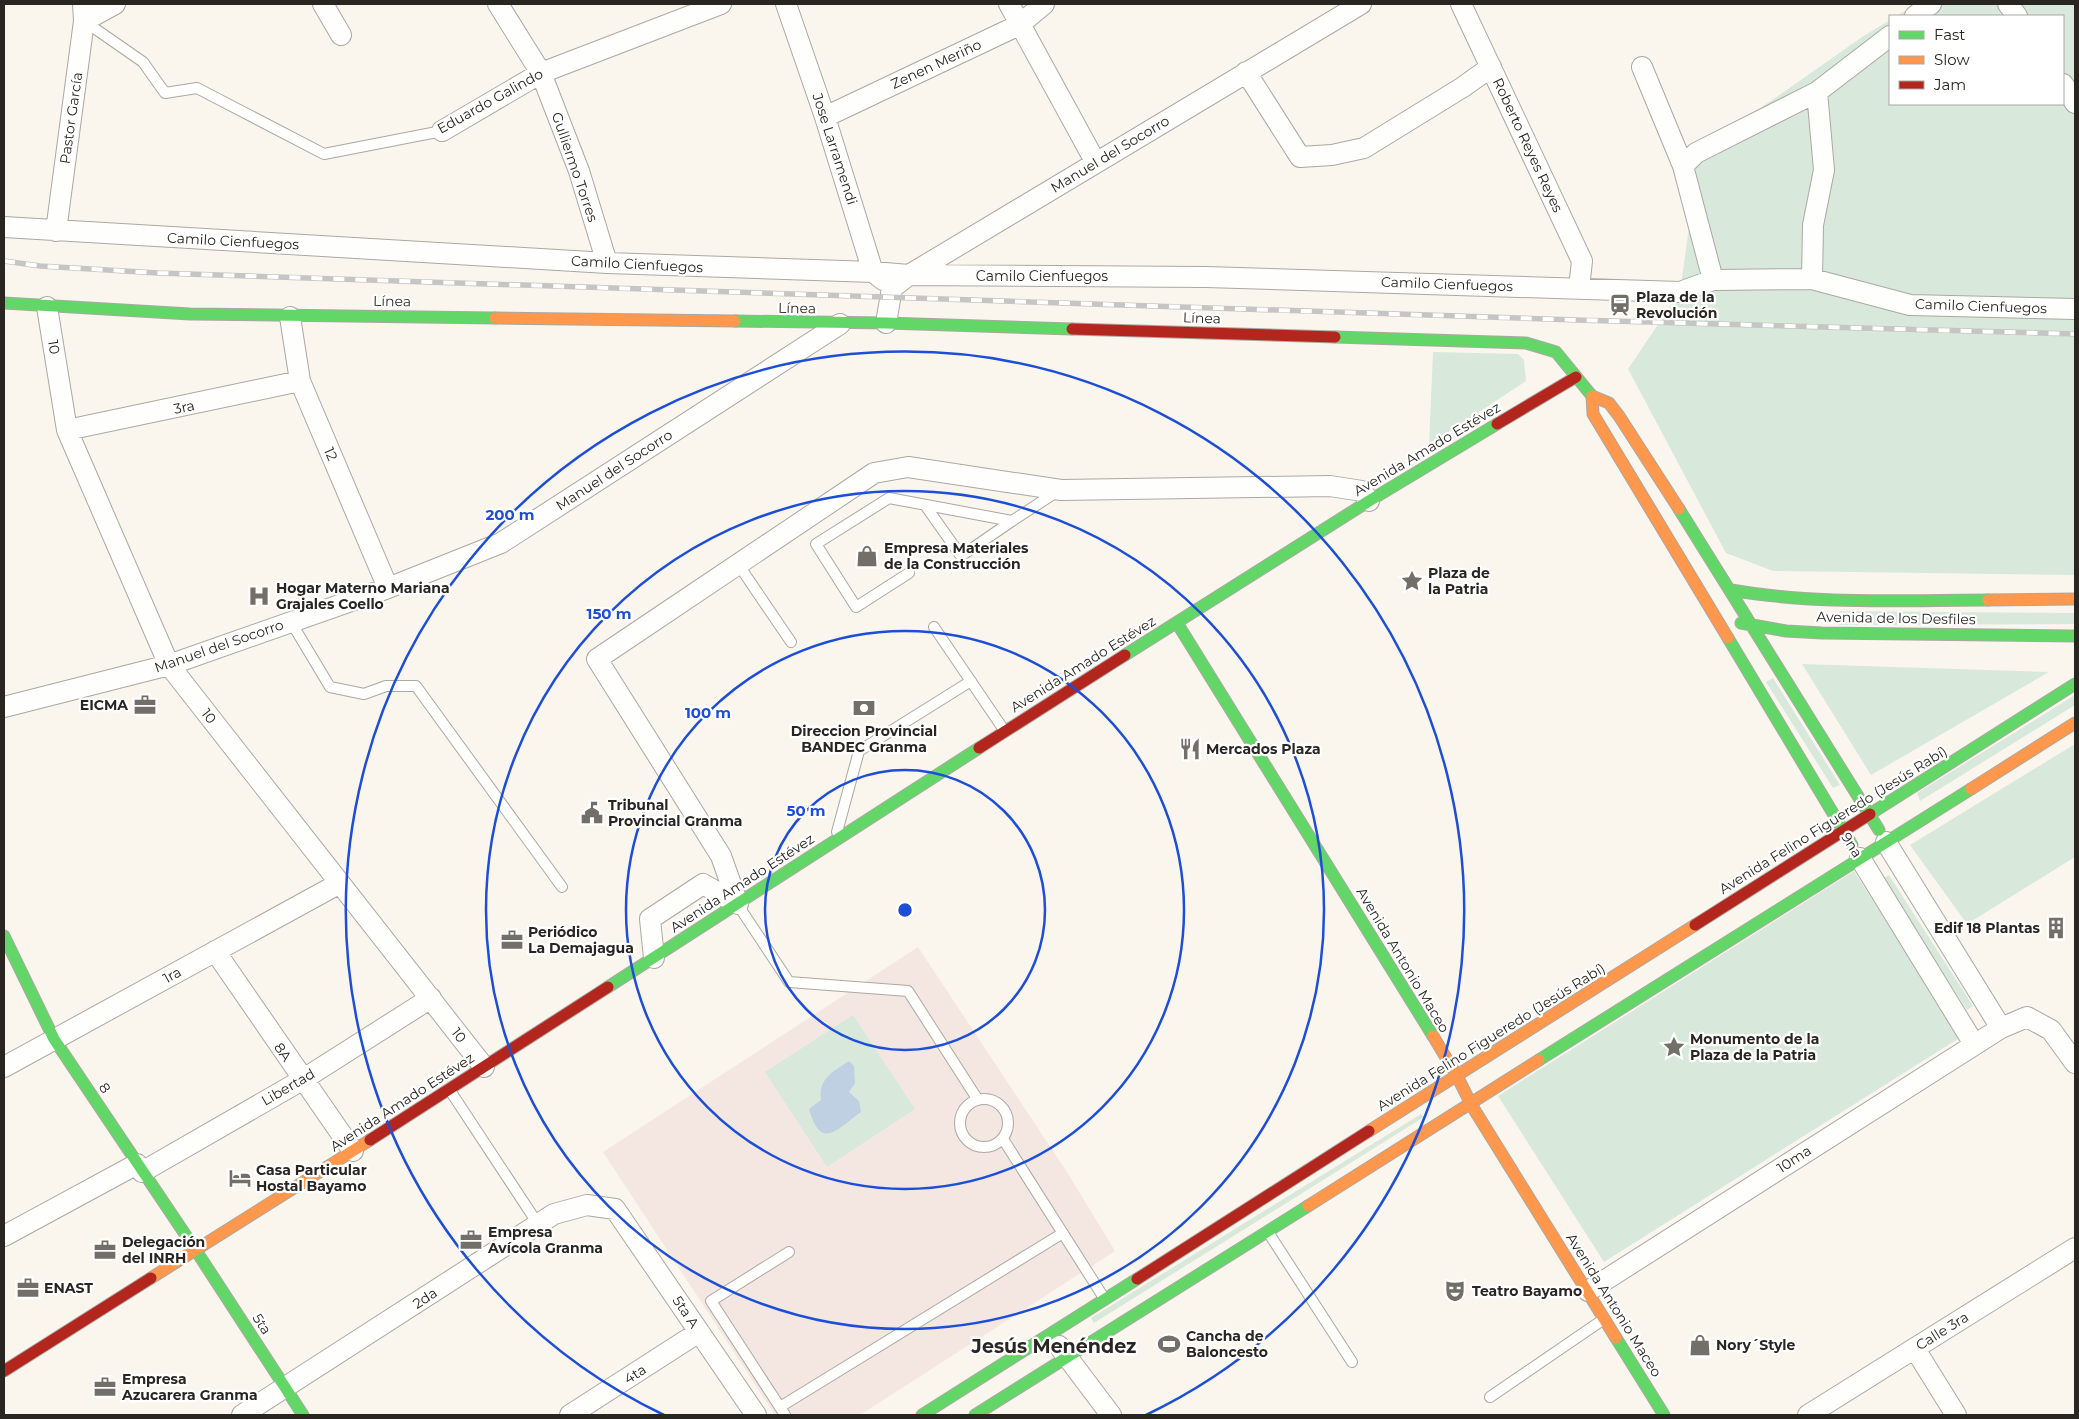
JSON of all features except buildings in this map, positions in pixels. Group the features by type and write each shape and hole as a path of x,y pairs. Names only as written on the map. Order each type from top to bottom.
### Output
{"main road":[{"name":"Línea","path":"4,303 47,307 290,317 385,316 840,324 886,323 1526,344 1556,352 1592,396"},
{"name":"Avenida Amado Estévez","path":"4,1371 195,1249 353,1152 1005,731 1369,501 1576,377"},
{"path":"1592,396 1609,403 1619,416 1752,624 1886,842"},
{"name":"9na","path":"1592,396 1593,414 1860,858"},
{"name":"Avenida de los Desfiles","path":"1730,590 1771,597 1824,600 2075,599"},
{"name":"Avenida de los Desfiles","path":"1717,620 1752,624 1786,631 1822,633 2075,636"},
{"name":"Avenida Antonio Maceo","path":"1177,623 1290,803 1456,1076 1471,1104 1664,1415"},
{"name":"Avenida Felino Figueredo (Jesús Rabí)","path":"922,1415 2075,684"},
{"path":"975,1415 2075,723"},
{"name":"8","path":"4,936 54,1040 195,1249"},
{"name":"5ta","path":"195,1249 303,1415"}],"street":[{"path":"84,12 115,4"},
{"path":"323,4 341,35"},
{"name":"Gulliermo Torres","path":"498,4 541,72 579,171 607,263"},
{"name":"Eduardo Galindo","path":"442,131 541,72 721,4"},
{"name":"Jose Larramendi","path":"786,4 825,117 873,272"},
{"path":"1009,4 1096,163"},
{"name":"Zenen Meriño","path":"825,117 1019,25 1044,4"},
{"name":"Manuel del Socorro","path":"892,288 909,275 1361,4"},
{"name":"Roberto Reyes Reyes","path":"1461,4 1582,261 1580,288"},
{"path":"1916,15 1931,4"},
{"path":"2008,4 2016,15"},
{"name":"Pastor García","path":"56,231 84,12"},
{"path":"1683,166 1696,153 1817,92 1889,37"},
{"path":"1246,72 1300,157 1332,156 1364,148 1492,67"},
{"path":"1642,67 1683,166 1713,280"},
{"path":"2064,86 2075,102"},
{"path":"1812,279 1813,225 1824,170 1817,92"},
{"name":"Camilo Cienfuegos","path":"4,227 607,263 873,272 909,275 1206,277 1680,292 1713,280 1812,279 1910,305 2075,309"},
{"path":"873,272 892,288 886,323"},
{"name":"10","path":"47,307 67,430 169,665 484,1066"},
{"name":"12","path":"290,317 300,382 388,588"},
{"name":"Manuel del Socorro","path":"4,707 169,665 388,588 501,544 840,324"},
{"name":"3ra","path":"67,430 300,382"},
{"path":"738,904 721,856 597,660 874,473 908,468 1061,490 1330,486 1362,491 1369,501"},
{"path":"1886,842 2001,1028 2027,1017 2051,1030 2075,1063"},
{"name":"9na","path":"1860,858 1974,1044"},
{"name":"1ra","path":"4,1067 340,883"},
{"path":"654,958 650,919 702,884 738,904"},
{"name":"8A","path":"215,951 353,1152"},
{"name":"Libertad","path":"4,1236 139,1168 302,1080 431,998"},
{"name":"10ma","path":"1588,1291 2001,1028"},
{"name":"2da","path":"242,1415 554,1214 587,1205 615,1209"},
{"name":"5ta A","path":"615,1209 756,1415"},
{"name":"Calle 3ra","path":"1808,1415 2075,1248"},
{"name":"4ta","path":"570,1415 699,1332"},
{"path":"1050,1334 1111,1415"},
{"path":"1914,1349 1956,1415"}],"lane":[{"name":"Eduardo Galindo","path":"84,12 143,62 165,93 197,88 324,154 442,131"},
{"path":"925,505 961,556 1061,490"},
{"path":"909,573 856,607 816,544 889,498 1012,521"},
{"path":"738,564 791,642"},
{"path":"291,622 330,687 364,694 386,686 416,686 562,887"},
{"path":"934,627 1005,731"},
{"path":"834,842 859,751 971,681"},
{"path":"738,904 789,982 908,991 978,1100"},
{"path":"449,1089 538,1224"},
{"path":"978,1100 993,1101 1005,1110 1009,1125 1003,1139 989,1147 972,1145 966,1139 960,1124 961,1116 970,1103 978,1100"},
{"path":"1003,1139 1105,1300"},
{"path":"1268,1231 1352,1362"},
{"path":"789,1252 711,1302 783,1411 1063,1233"},
{"path":"1490,1397 1605,1318"}],"shaded area":[{"path":"918,947 1067,1172 1115,1251 860,1415 775,1415 603,1152"}],"green space":[{"path":"1917,4 2075,4 2075,575 1773,571 1726,553 1628,369 1680,292 1690,220 1690,149 1755,112 1862,37 1889,21 1889,105 2064,105 2064,15 1898,15"},
{"path":"1433,352 1518,354 1524,360 1526,381 1429,445"},
{"path":"1839,611 2075,613 2075,624 1838,625"},
{"path":"1802,664 2049,672 1871,775"},
{"path":"1773,678 1840,785 1833,788 1766,682"},
{"path":"2075,695 2075,705 1920,801 1917,793"},
{"path":"2075,744 2075,857 1967,924 1910,845"},
{"path":"1854,871 1961,1037 1604,1262 1498,1096"},
{"path":"1889,875 1973,1006 1967,1010 1883,879"},
{"path":"853,1015 915,1109 827,1167 765,1072"},
{"path":"1421,1114 1424,1117 1094,1323 1091,1318"}],"water":[{"path":"849,1061 854,1066 855,1083 849,1092 859,1101 861,1112 837,1130 824,1133 819,1130 814,1122 809,1109 821,1100 822,1086 828,1076"}],"railway":[{"path":"4,261 40,266 158,273 1576,320 2075,334"}],"traffic: fast":[{"path":"4,303 190,314 495,318"},
{"path":"735,321 886,323 1072,329"},
{"path":"1335,337 1526,343 1556,352 1592,396"},
{"path":"1125,655 1369,501 1497,424"},
{"path":"1679,509 1879,830"},
{"path":"1731,590 1763,595 1827,600 1988,600"},
{"path":"1177,623 1433,1036"},
{"path":"1741,623 1786,631 1822,633 2075,636"},
{"path":"1728,638 1852,845"},
{"path":"1870,814 2075,684"},
{"path":"608,987 979,748"},
{"path":"1539,1060 1971,789"},
{"path":"4,936 54,1039 195,1249 303,1415"},
{"path":"975,1415 1308,1206"},
{"path":"922,1415 1137,1279"},
{"path":"1616,1338 1664,1415"}],"traffic: slow":[{"path":"495,318 735,321"},
{"path":"1679,509 1609,403 1592,396 1593,414 1728,638"},
{"path":"1988,600 2075,599"},
{"path":"1971,789 2075,723"},
{"path":"1369,1131 1695,925"},
{"path":"1433,1036 1472,1106 1616,1338"},
{"path":"1308,1206 1539,1060"},
{"path":"151,1278 370,1140"}],"traffic: jam":[{"path":"1072,329 1335,337"},
{"path":"1497,424 1576,377"},
{"path":"979,748 1125,655"},
{"path":"1695,925 1870,814"},
{"path":"370,1140 608,987"},
{"path":"1137,1279 1369,1131"},
{"path":"4,1371 151,1278"}],"place":[{"name":"Plaza de la Revolución","path":"1620,305"},
{"name":"Empresa Materiales de la Construcción","path":"867,556"},
{"name":"Plaza de la Patria","path":"1412,581"},
{"name":"Hogar Materno Mariana Grajales Coello","path":"259,596"},
{"name":"EICMA","path":"145,705"},
{"name":"Direccion Provincial BANDEC Granma","path":"864,708"},
{"name":"Mercados Plaza","path":"1190,749"},
{"name":"Tribunal Provincial Granma","path":"592,813"},
{"name":"Edif 18 Plantas","path":"2056,928"},
{"name":"Periódico La Demajagua","path":"512,940"},
{"name":"Monumento de la Plaza de la Patria","path":"1674,1047"},
{"name":"Casa Particular Hostal Bayamo","path":"240,1178"},
{"name":"Empresa Avícola Granma","path":"471,1240"},
{"name":"Delegación del INRH","path":"105,1250"},
{"name":"ENAST","path":"28,1288"},
{"name":"Teatro Bayamo","path":"1455,1291"},
{"name":"Cancha de Baloncesto","path":"1169,1344"},
{"name":"Nory´Style","path":"1700,1345"},
{"name":"Empresa Azucarera Granma","path":"105,1387"}],"district":[{"name":"Jesús Menéndez","path":"1054,1346"}]}
